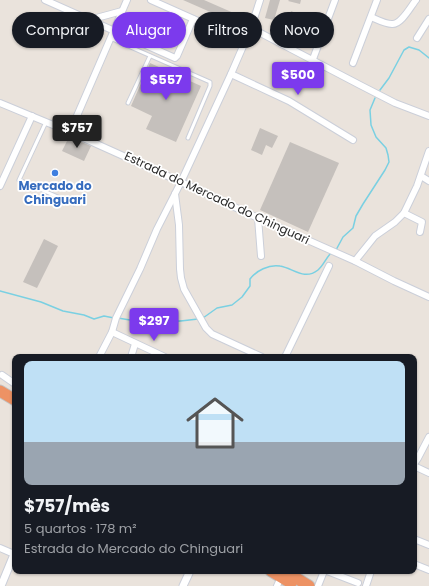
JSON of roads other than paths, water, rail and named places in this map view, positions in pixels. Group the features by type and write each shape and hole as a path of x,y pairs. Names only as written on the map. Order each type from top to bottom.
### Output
{"highway":[{"path":"0,391 12,398"},
{"path":"0,399 12,406"},
{"path":"281,578 295,586"},
{"path":"281,578 309,586"}],"street":[{"path":"45,0 72,12"},
{"path":"104,16 122,11 127,0"},
{"path":"151,0 192,18 186,33"},
{"path":"256,12 260,0"},
{"path":"313,59 335,0"},
{"path":"353,63 377,0"},
{"path":"371,17 396,24 403,18 416,0"},
{"path":"417,38 429,19"},
{"path":"70,132 112,34"},
{"path":"262,34 395,103 429,116"},
{"path":"152,48 175,58 180,48"},
{"path":"101,354 112,332 116,318 140,269 157,229 176,194 242,48"},
{"path":"231,74 289,101 353,140"},
{"name":"Estrada do Mercado do Chinguari","path":"0,103 70,132 356,261 429,297"},
{"path":"0,186 32,116"},
{"path":"356,261 368,243 375,236 395,222 404,213 421,176 429,151"},
{"path":"421,176 429,181"},
{"path":"176,194 179,225 180,269 184,289 206,328 212,334 255,354"},
{"path":"404,213 422,222 420,232"},
{"path":"258,218 261,256"},
{"path":"286,354 329,266"},
{"path":"112,332 158,354"},
{"path":"132,354 135,344"},
{"path":"2,375 12,382"},
{"path":"417,460 429,438"},
{"path":"417,467 429,473"},
{"path":"417,540 429,545"},
{"path":"0,548 12,552"},
{"path":"0,586 12,558"},
{"path":"417,565 429,570"},
{"path":"183,586 189,574"},
{"path":"318,586 323,574"},
{"path":"335,574 358,583"},
{"path":"366,586 370,574"}],"lane":[{"path":"110,38 208,81 210,84 188,138"},
{"path":"128,103 150,56"},
{"path":"46,122 19,180 74,204"}],"waterway":[{"path":"380,90 389,78 404,50 409,47 419,50 429,58"},
{"path":"336,250 343,237 353,228 356,216 389,162 386,148 376,137 371,125 370,110 375,98"},
{"path":"203,318 217,308 232,305 242,297 250,286 250,279 263,269 272,266 280,266 303,274 313,273 318,270 331,253"},
{"path":"0,291 94,319 104,316 114,318"},
{"path":"118,318 158,322 198,319"}],"place":[{"name":"Mercado do Chinguari","path":"55,173"}]}
